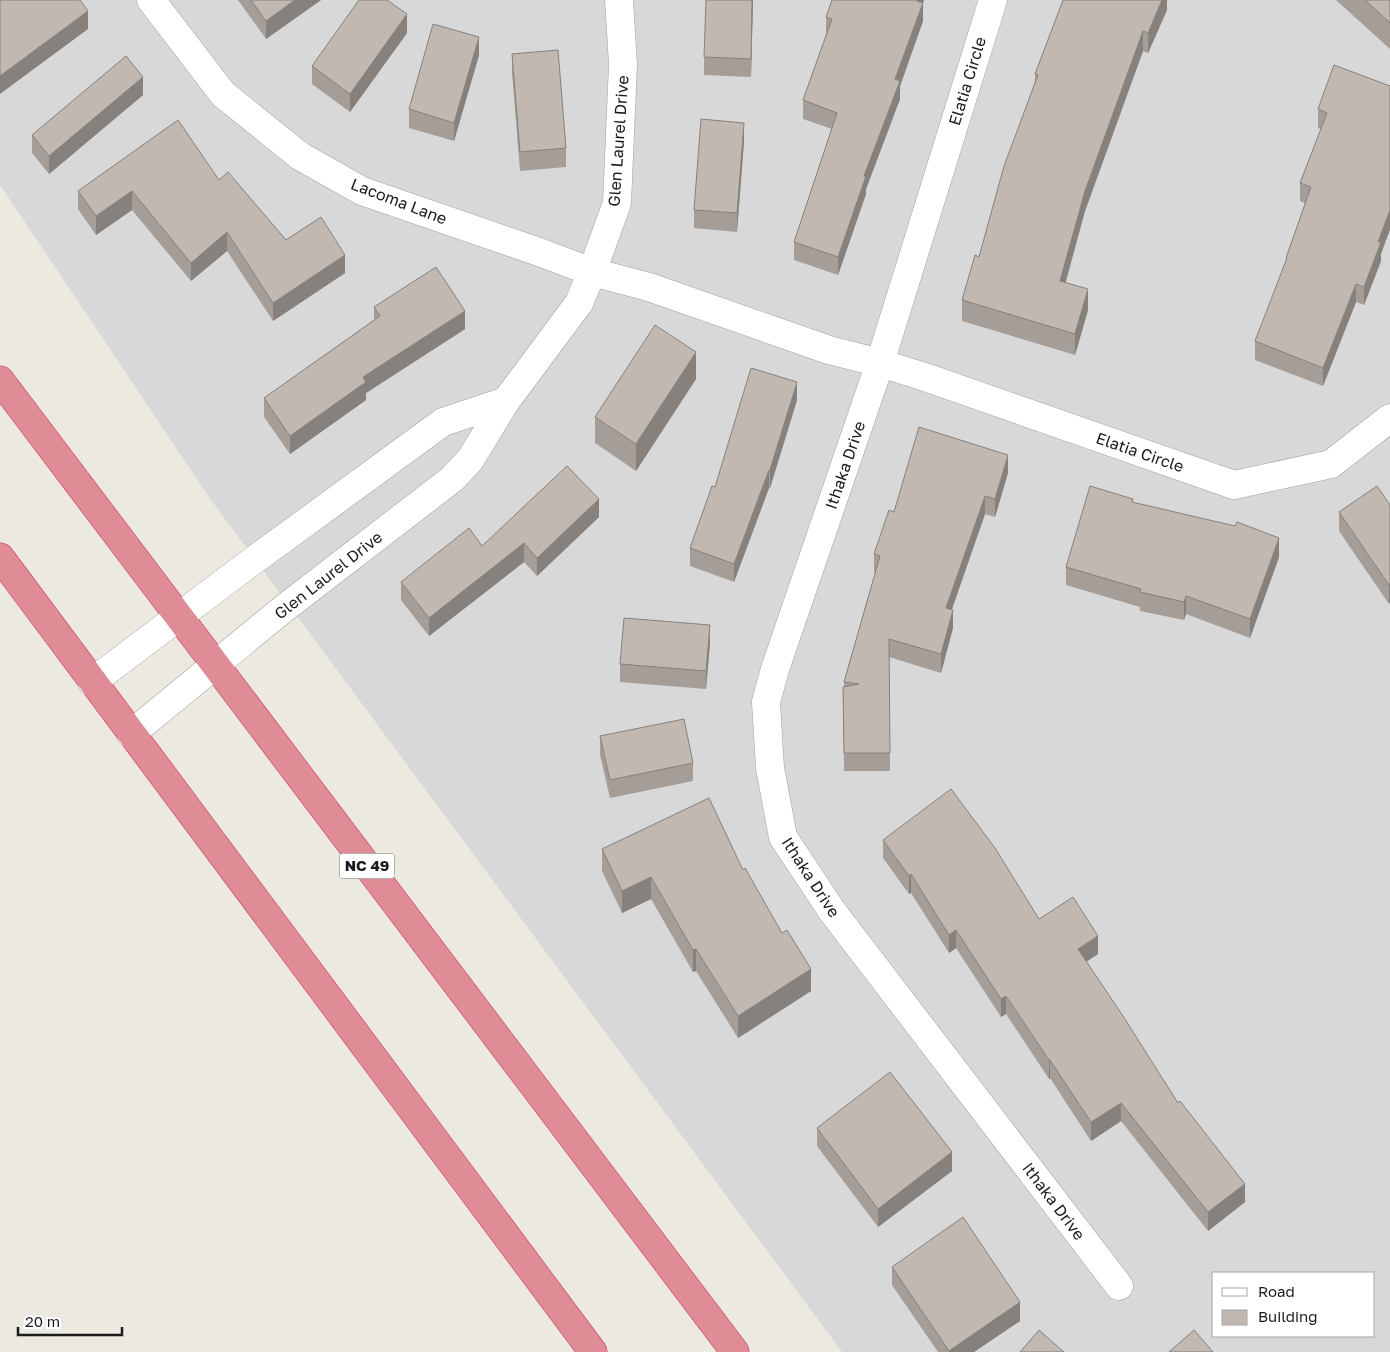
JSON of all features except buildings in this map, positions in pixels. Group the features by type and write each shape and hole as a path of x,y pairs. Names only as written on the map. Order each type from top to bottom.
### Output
{"highway":[{"name":"NC 49","path":"0,380 735,1352"},
{"path":"0,558 593,1352"}],"street":[{"name":"Lacoma Lane","path":"151,0 223,94 300,156 362,191 592,272"},
{"name":"Glen Laurel Drive","path":"131,734 282,610 452,479 470,460 506,401 579,303 617,203 623,64 619,0"},
{"name":"Elatia Circle","path":"880,363 993,0"},
{"name":"Elatia Circle","path":"592,272 649,287 829,350 925,377 1234,485 1331,464 1390,418"},
{"name":"Ithaka Drive","path":"880,363 775,670 766,702 770,768 783,837 832,911 1120,1286"},
{"path":"92,682 443,422 506,401"}],"shaded area":[{"path":"0,0 1390,0 1390,1352 842,1352 211,500 0,185"}]}
